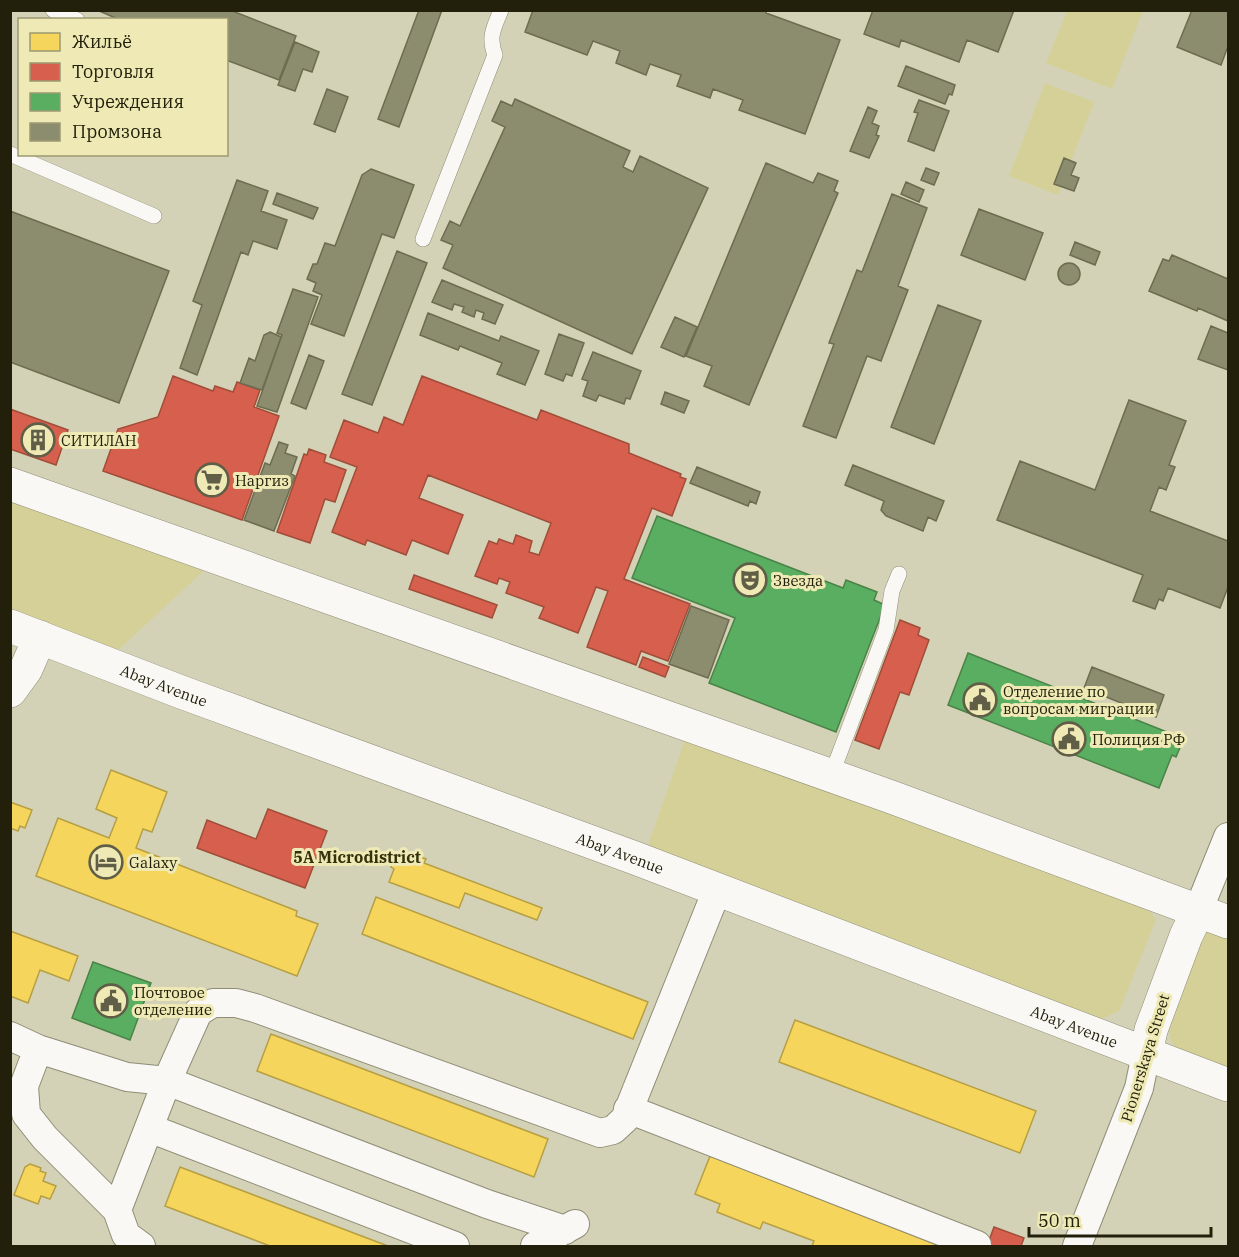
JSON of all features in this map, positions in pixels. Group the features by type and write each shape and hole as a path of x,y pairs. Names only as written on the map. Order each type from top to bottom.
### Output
{"main road":[{"path":"10,484 894,798 1228,922"},
{"name":"Abay Avenue","path":"10,626 181,692 717,890 1228,1085"},
{"path":"10,691 26,669 40,637"},
{"name":"Pionerskaya Street","path":"1146,1054 1151,1030 1186,936 1198,911"}],"street":[{"name":"Pionerskaya Street","path":"1198,911 1228,837"},
{"path":"117,1210 167,1082 198,1012 213,1003 236,1003 255,1008 600,1133 613,1130 625,1119 717,890"},
{"path":"10,1036 38,1048 127,1077 167,1082 487,1204 574,1225 535,1246"},
{"path":"38,1048 24,1086 26,1114 45,1138 117,1210 126,1235 141,1246"},
{"name":"Pionerskaya Street","path":"1077,1246 1139,1088 1146,1054"},
{"path":"628,1109 977,1246"},
{"path":"149,1128 454,1246"}],"lane":[{"path":"53,10 72,18"},
{"path":"423,239 495,55 491,43 501,10"},
{"path":"10,153 154,216"},
{"path":"831,776 886,630 892,591 899,574"}],"shaded area":[{"path":"1067,11 1143,11 1112,89 1046,63"},
{"path":"1045,83 1094,102 1058,195 1009,176"},
{"path":"10,497 210,565 116,652 11,611"},
{"path":"687,734 1146,905 1156,920 1119,1011 1096,1021 646,851"},
{"path":"1212,929 1228,929 1228,1074 1182,1057 1171,1041 1168,1028 1203,936"}],"building: Жильё":[{"name":"Galaxy","path":"111,770 167,792 152,832 143,829 136,848 297,911 296,916 318,924 297,976 36,876 58,818 109,838 117,818 96,809"},
{"path":"10,802 32,810 25,828 20,826 18,831 10,828"},
{"path":"396,853 414,860 416,855 426,859 424,863 542,908 537,920 465,893 459,908 389,882 394,869 391,867"},
{"path":"376,897 648,1002 633,1039 362,934"},
{"path":"10,931 78,956 69,981 40,970 28,1003 10,996"},
{"path":"795,1020 1036,1111 1020,1153 779,1062"},
{"path":"271,1034 548,1139 534,1177 257,1071"},
{"path":"710,1156 940,1246 812,1246 814,1241 763,1222 760,1229 717,1212 720,1204 695,1194"},
{"path":"30,1164 41,1168 40,1171 46,1173 43,1181 56,1186 50,1199 41,1196 38,1204 14,1195 25,1167"},
{"path":"180,1167 388,1246 270,1246 165,1206"}],"building: Торговля":[{"path":"173,376 213,391 215,386 233,392 237,382 260,390 254,407 279,416 242,520 103,471 118,429 158,417"},
{"path":"422,376 537,420 541,410 629,444 629,453 681,474 680,477 686,479 672,516 652,508 624,579 690,604 668,661 641,651 636,665 587,647 608,591 596,587 578,633 539,618 544,607 506,593 510,582 499,578 497,584 475,576 489,541 497,544 499,539 513,544 516,535 532,541 529,552 539,555 551,523 428,475 419,498 463,515 448,554 412,540 406,555 367,540 365,545 332,532 357,467 330,457 344,420 378,433 384,417 403,425"},
{"name":"СИТИЛАН","path":"10,409 68,430 56,465 10,449"},
{"path":"309,449 326,455 324,462 346,470 335,502 325,499 310,543 277,532 304,454 307,455"},
{"path":"414,575 497,605 492,618 409,589"},
{"path":"900,620 920,628 918,635 929,640 909,695 900,692 879,749 855,740"},
{"path":"643,657 669,667 665,677 639,667"},
{"path":"268,809 327,831 305,888 197,848 207,820 256,839"},
{"path":"994,1227 1024,1238 1021,1246 987,1246"}],"building: Учреждения":[{"path":"657,516 843,588 846,580 877,592 874,600 885,605 836,732 709,683 735,618 632,578"},
{"path":"968,653 1177,736 1175,741 1182,743 1176,757 1172,755 1159,788 948,705"},
{"name":"Почтовое отделение","path":"93,962 151,983 130,1040 72,1018"}],"building: Промзона":[{"path":"97,10 230,10 296,36 279,80 228,61 228,18 115,18"},
{"path":"419,10 442,10 399,127 378,119"},
{"path":"533,10 767,10 766,13 840,40 805,134 739,110 743,100 713,89 710,98 677,86 681,75 650,64 646,75 616,63 620,51 593,41 587,55 525,32"},
{"path":"873,10 1014,10 998,52 967,40 959,62 901,40 899,47 864,34"},
{"path":"1192,10 1228,10 1228,46 1221,65 1177,47"},
{"path":"295,42 319,52 312,72 303,69 295,91 278,85"},
{"path":"906,66 955,85 952,95 949,94 945,104 898,86"},
{"path":"327,89 348,97 335,132 314,124"},
{"path":"515,99 630,151 623,167 633,172 640,156 708,188 632,354 443,268 453,245 441,240 450,221 460,226 505,127 492,121 501,101 512,106"},
{"path":"919,100 949,111 934,151 908,141 918,113 914,112"},
{"path":"868,107 877,111 872,123 879,126 876,135 879,136 869,158 850,151"},
{"path":"1064,158 1076,163 1071,175 1079,178 1074,191 1054,184"},
{"path":"766,163 813,183 818,173 838,181 834,191 838,193 749,405 704,386 712,366 686,356"},
{"path":"926,168 939,173 934,185 921,180"},
{"path":"371,169 414,185 394,238 382,234 344,336 311,324 322,295 313,291 316,283 307,279 313,264 317,264 325,243 335,246 362,175"},
{"path":"237,180 268,191 261,211 287,220 277,249 253,241 248,255 241,252 197,375 180,368 202,305 193,301"},
{"path":"906,182 924,190 919,202 901,194"},
{"path":"277,193 318,208 313,219 273,204"},
{"path":"892,194 927,208 898,286 908,290 881,361 867,356 836,438 803,426 834,344 829,343 857,270 862,272"},
{"path":"979,209 1043,233 1025,280 961,255"},
{"path":"10,211 169,271 119,403 10,362"},
{"path":"1075,242 1100,252 1095,265 1070,255"},
{"path":"397,251 427,263 372,405 342,394"},
{"path":"1172,255 1228,279 1228,321 1149,291 1163,259 1169,261"},
{"path":"1065,263 1073,263 1080,270 1080,278 1073,285 1065,285 1058,278 1058,270"},
{"path":"442,280 503,305 495,324 482,319 484,313 476,310 474,317 462,312 464,307 454,304 452,310 432,302"},
{"path":"293,289 318,297 277,412 257,406 282,335 277,333"},
{"path":"938,305 981,321 934,444 891,427"},
{"path":"428,313 499,341 501,336 539,351 525,385 497,374 502,363 460,346 458,350 420,335"},
{"path":"675,317 697,327 684,357 661,347"},
{"path":"1211,326 1228,333 1228,370 1198,359"},
{"path":"270,332 281,337 262,390 240,383 249,358 255,361 264,335"},
{"path":"559,334 584,343 572,376 566,374 563,381 545,374"},
{"path":"593,352 641,371 630,399 626,398 624,404 599,395 596,401 583,396 588,381 582,379"},
{"path":"309,355 324,361 306,409 291,403"},
{"path":"665,392 689,401 684,413 661,404"},
{"path":"1129,400 1186,421 1169,465 1175,467 1166,490 1159,487 1150,511 1228,541 1228,587 1220,608 1168,588 1163,601 1159,599 1155,609 1133,601 1143,575 997,520 1020,461 1095,490"},
{"path":"279,442 288,445 285,453 297,457 291,474 295,476 274,531 244,520 265,463 270,465"},
{"path":"853,465 944,501 936,521 928,517 923,531 886,516 881,510 884,501 845,485"},
{"path":"697,467 760,492 756,504 750,501 748,506 690,483"},
{"path":"691,606 729,620 708,678 669,664"},
{"path":"1092,667 1164,695 1156,717 1084,688"}],"place":[{"name":"СИТИЛАН","path":"38,440"},
{"name":"Наргиз","path":"212,480"},
{"name":"Звезда","path":"750,580"},
{"name":"Отделение по вопросам миграции","path":"980,700"},
{"name":"Полиция РФ","path":"1069,739"},
{"name":"Galaxy","path":"106,862"},
{"name":"Почтовое отделение","path":"111,1001"}],"district":[{"name":"5A Microdistrict","path":"357,857"}]}
